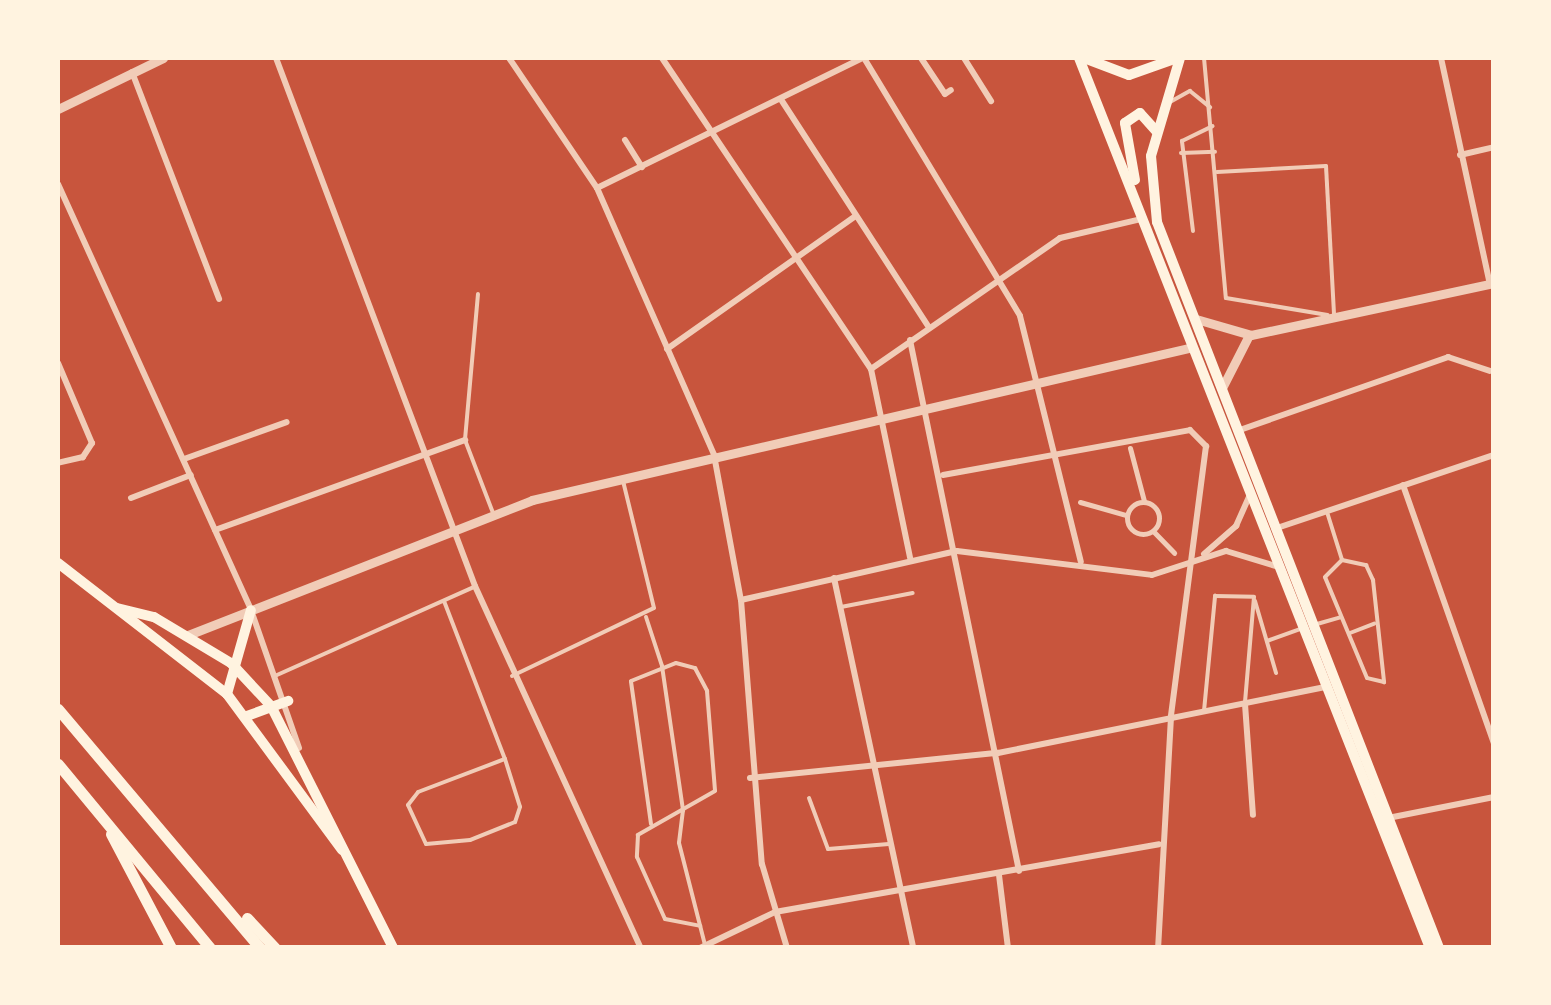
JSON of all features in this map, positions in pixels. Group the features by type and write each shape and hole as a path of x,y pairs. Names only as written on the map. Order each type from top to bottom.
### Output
{"highway":[{"path":"58,709 275,948"},
{"path":"58,764 210,948"},
{"path":"93,804 171,948"},
{"path":"224,895 260,948"}],"main road":[{"path":"1081,58 1128,75 1178,58"},
{"path":"1081,58 1279,567 1308,627 1439,948"},
{"path":"1178,58 1156,132 1157,222 1274,529 1328,687 1430,948"},
{"path":"1144,218 1125,123 1140,113 1156,132"},
{"path":"58,563 227,694 247,716 356,870"},
{"path":"117,608 188,635 230,663 271,706 299,748 393,948"},
{"path":"227,694 230,663 251,610"},
{"path":"247,716 288,701"}],"street":[{"path":"58,109 162,58"},
{"path":"276,58 475,586 512,676 641,948"},
{"path":"509,58 597,188 714,455 740,600 750,778 775,912 787,948"},
{"path":"662,58 870,369 910,558"},
{"path":"597,188 782,101 863,58 937,190 998,274 1040,388 1081,562"},
{"path":"921,58 945,94 952,90"},
{"path":"964,58 991,100"},
{"path":"1192,316 1219,333 1250,336 1491,284 1440,58"},
{"path":"132,72 219,299"},
{"path":"782,101 854,218 928,326"},
{"path":"625,140 642,166"},
{"path":"1460,155 1494,147"},
{"path":"58,184 251,610 288,701 299,748"},
{"path":"668,348 854,218"},
{"path":"870,369 998,274 1060,238 1144,218"},
{"path":"1222,394 1226,366 1250,336"},
{"path":"910,340 932,412 1019,871"},
{"path":"188,635 493,513 714,455 1040,388 1193,347"},
{"path":"1236,431 1448,357 1490,371"},
{"path":"58,363 92,444 83,457 58,463"},
{"path":"184,459 286,422"},
{"path":"943,475 1056,453 1200,435 1206,453 1158,844 1158,948"},
{"path":"214,530 464,440"},
{"path":"1130,448 1144,502"},
{"path":"1274,529 1494,455"},
{"path":"131,498 190,475"},
{"path":"1403,485 1494,744"},
{"path":"1190,563 1236,526 1250,493"},
{"path":"1080,502 1126,515 1140,535 1154,532"},
{"path":"1126,515 1144,502"},
{"path":"1144,502 1156,507 1154,532 1174,553"},
{"path":"740,600 910,558 957,551 1081,562 1152,574 1242,552 1279,567"},
{"path":"834,578 914,948"},
{"path":"750,778 873,769 998,753 1328,687"},
{"path":"1245,704 1254,814"},
{"path":"1388,818 1494,797"},
{"path":"703,946 775,912 900,894 1158,844"},
{"path":"998,874 1008,948"}],"lane":[{"path":"1204,58 1230,303 1318,308 1332,318"},
{"path":"1160,114 1190,91 1212,111"},
{"path":"1193,232 1182,152 1188,132 1213,126"},
{"path":"1182,152 1215,152"},
{"path":"1217,172 1326,166 1332,318"},
{"path":"478,294 464,440 493,513"},
{"path":"512,676 646,618 656,598 622,478"},
{"path":"1327,512 1342,560"},
{"path":"1342,560 1366,565 1373,580 1374,624 1384,682 1367,678 1325,577 1342,560"},
{"path":"277,675 475,586"},
{"path":"840,607 914,593"},
{"path":"1204,711 1215,596 1254,597"},
{"path":"1254,597 1276,673"},
{"path":"1245,704 1254,597"},
{"path":"444,600 505,759 520,807 515,822 426,844 408,806 418,792 505,759"},
{"path":"1267,641 1340,616"},
{"path":"646,618 662,666 683,810 679,843 703,946"},
{"path":"1348,634 1374,624"},
{"path":"651,824 631,681 662,666 695,668 708,691 717,782 683,810 651,824 638,835 637,858 665,919 700,926"},
{"path":"809,798 828,848 889,844"}]}
